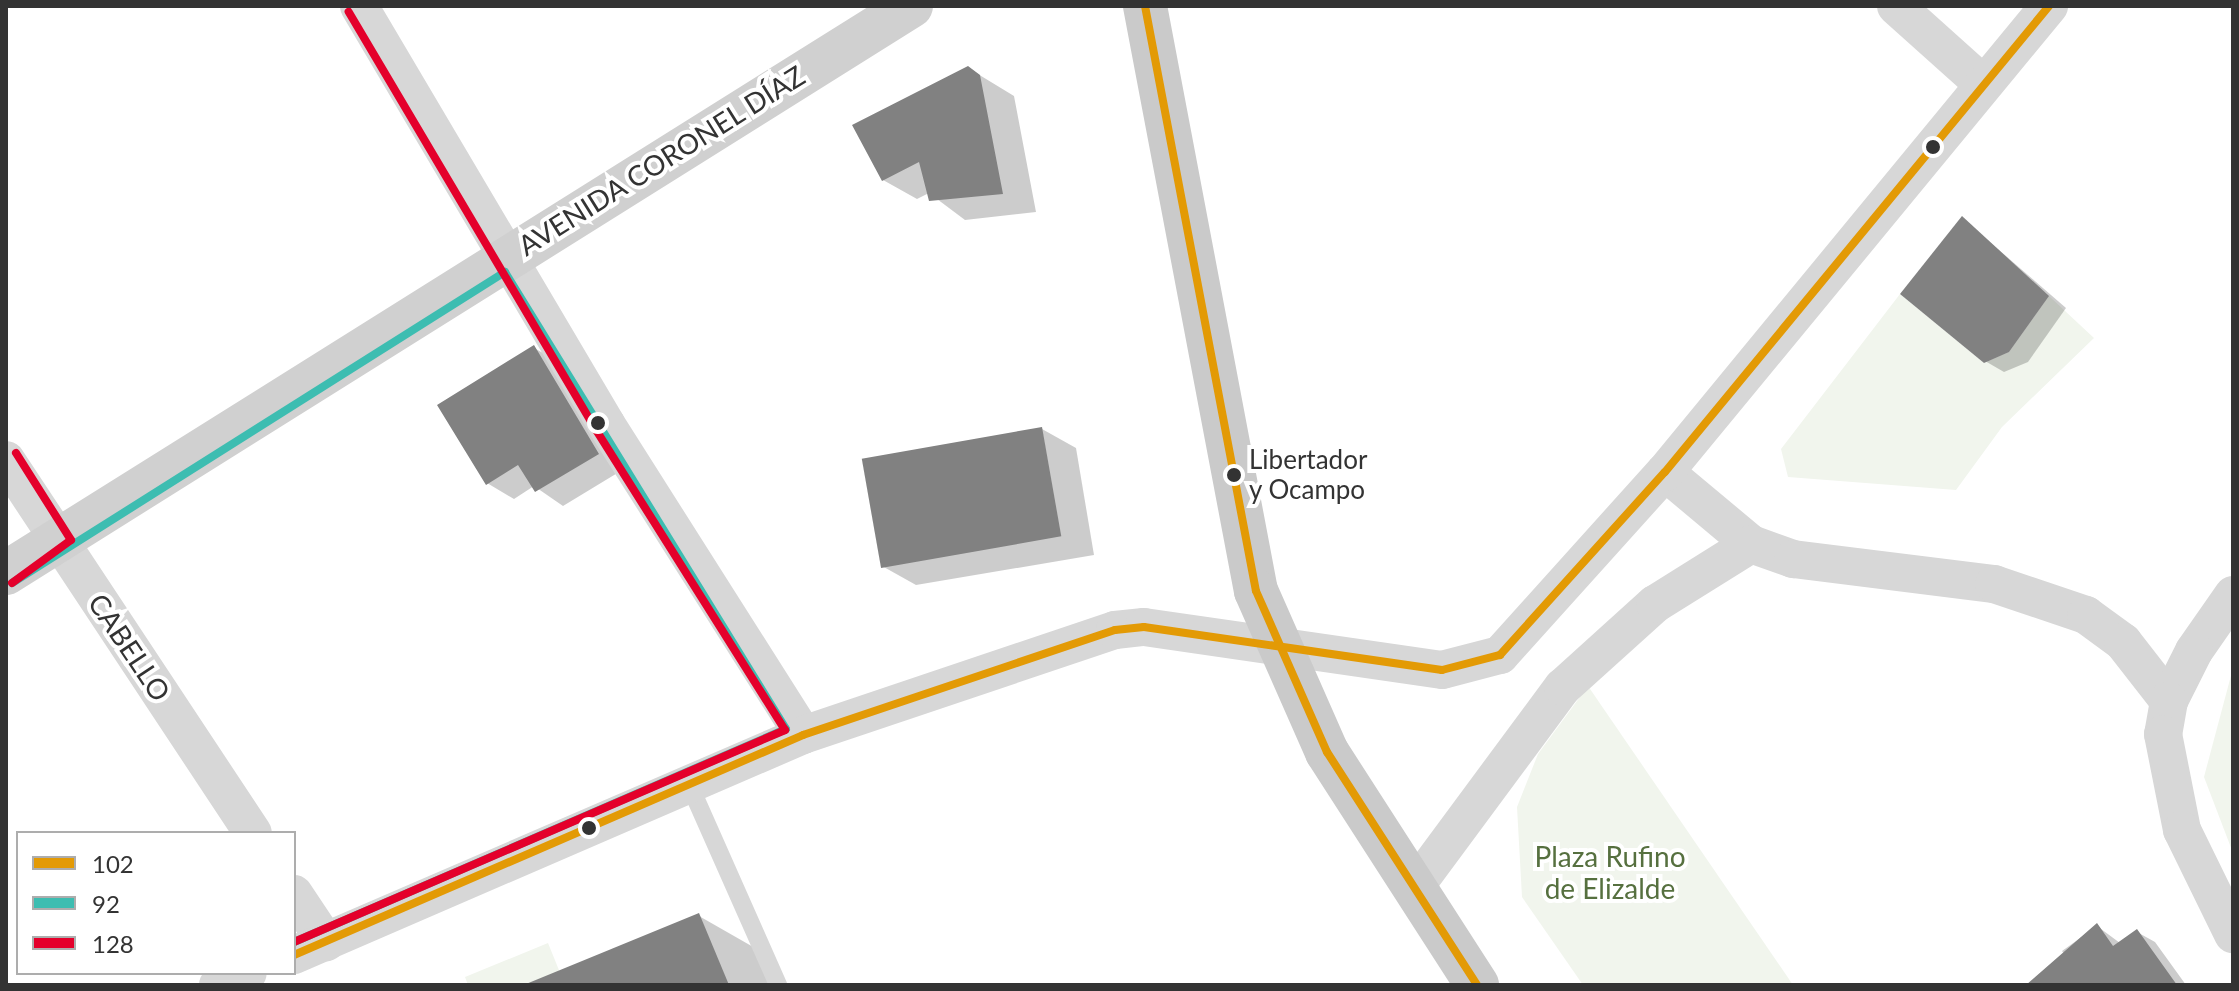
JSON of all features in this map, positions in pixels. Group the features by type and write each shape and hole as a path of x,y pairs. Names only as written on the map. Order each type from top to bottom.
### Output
{"main road":[{"name":"AVENIDA CORONEL DÍAZ","path":"6,573 509,255 911,6"},
{"path":"1145,6 1228,474 1277,646 1327,752 1477,985"}],"street":[{"path":"359,6 803,735"},
{"path":"1896,6 1983,84"},
{"path":"296,901 310,948 803,735 1115,630 1144,627 1442,670 1500,655 1665,472 2049,6"},
{"name":"CABELLO","path":"6,460 252,831"},
{"path":"1665,472 1751,544 1793,559 2045,596 2123,642 2169,701"},
{"path":"1414,888 1585,664 1655,604 1751,544"},
{"path":"2233,595 2169,701 2163,734 2172,796 2233,934"},
{"path":"218,985 243,975"}],"lane":[{"path":"690,786 778,985"}],"green space":[{"path":"1900,294 1984,363 2009,352 2049,296 2094,338 2002,427 1956,490 1788,477 1781,449"},
{"path":"2233,668 2233,853 2204,777"},
{"name":"Plaza Rufino de Elizalde","path":"1588,686 1793,985 1583,985 1522,897 1517,807 1538,754"},
{"path":"548,943 565,985 468,985 465,977"}],"building":[{"path":"968,66 980,75 1003,194 929,201 919,162 882,181 852,125"},
{"path":"1962,216 2049,296 2009,352 1984,363 1900,294"},
{"path":"534,345 599,454 535,492 518,465 486,485 437,405"},
{"path":"1042,427 1061,536 881,568 862,459"},
{"path":"699,913 729,985 526,985 526,984"},
{"path":"2097,923 2113,946 2137,929 2177,985 2026,985"}],"transit line":[{"name":"102","path":"1145,6 1256,591 1327,752 1477,985"},
{"name":"102","path":"296,954 803,735 1115,630 1144,627 1442,670 1500,655 1665,472 2049,6"},
{"name":"128","path":"296,941 785,730 596,430 349,12"},
{"name":"92","path":"12,583 505,272 786,729 296,941"},
{"name":"128","path":"12,583 71,540 16,453"}],"place":[{"name":"Libertador y Ocampo","path":"1234,475"}]}
